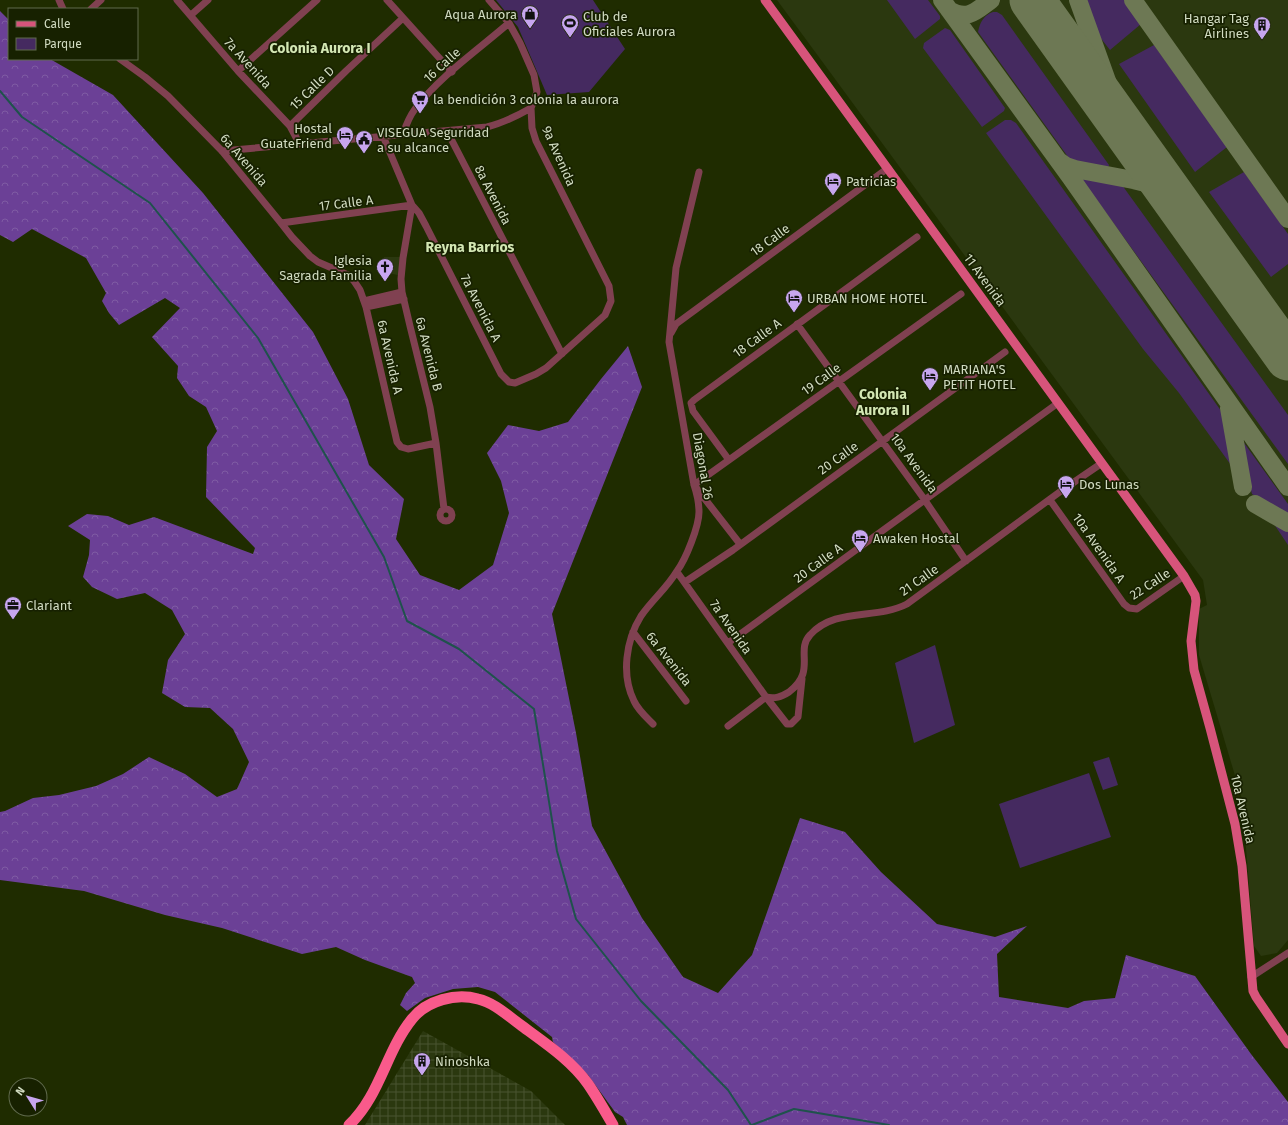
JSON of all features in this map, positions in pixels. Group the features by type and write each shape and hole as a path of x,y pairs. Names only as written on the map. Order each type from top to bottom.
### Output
{"highway":[{"path":"349,1125 364,1109 399,1036 412,1018 419,1011 435,1002 460,996 479,999 496,1007 559,1054 588,1083 614,1125"}],"main road":[{"name":"11 Avenida","path":"765,0 1184,576"},
{"name":"10a Avenida","path":"1184,576 1195,595 1196,601 1192,640 1194,670 1235,824 1242,866 1253,991 1288,1044"}],"street":[{"path":"91,8 101,0"},
{"name":"7a Avenida","path":"177,0 238,71 290,126 299,143"},
{"path":"191,15 208,0"},
{"path":"238,71 317,0"},
{"path":"387,0 452,72"},
{"name":"9a Avenida","path":"489,0 509,23 520,43 534,75 537,92 531,111 532,128 536,141 609,286 611,301 605,315 562,354"},
{"name":"15 Calle D","path":"290,126 403,18"},
{"name":"16 Calle","path":"403,134 407,122 414,110 428,94 509,23"},
{"name":"6a Avenida","path":"121,60 168,96 222,151 292,237 318,262 348,275"},
{"path":"222,151 487,127 499,124 531,111"},
{"name":"8a Avenida","path":"447,131 562,354"},
{"name":"7a Avenida A","path":"383,136 412,205 419,213 426,226 501,374 509,382 521,382 536,374 562,354"},
{"name":"18 Calle","path":"669,335 676,324 888,168"},
{"name":"Diagonal 26","path":"653,724 634,702 628,682 628,657 633,632 646,609 678,572 685,557 699,513 699,501 694,485 669,335 676,268 699,172"},
{"name":"17 Calle A","path":"282,223 412,205"},
{"name":"6a Avenida B","path":"412,205 401,279 403,296 430,407 444,509"},
{"name":"18 Calle A","path":"728,460 696,417 691,408 691,403 698,396 917,237"},
{"name":"6a Avenida A","path":"348,275 360,290 365,304 397,442 401,447 408,449 436,443"},
{"name":"19 Calle","path":"694,485 961,294"},
{"path":"365,304 403,296"},
{"name":"10a Avenida","path":"797,324 924,499 966,561"},
{"name":"20 Calle","path":"685,582 740,544 1005,352"},
{"name":"20 Calle A","path":"728,643 1058,403"},
{"name":"21 Calle","path":"766,697 787,724 791,724 796,720 799,714 804,668 804,647 806,639 818,628 835,619 892,611 907,604 1102,463"},
{"path":"694,485 740,544"},
{"name":"10a Avenida A","path":"1050,500 1124,604 1129,608"},
{"name":"7a Avenida","path":"678,572 766,697"},
{"name":"22 Calle","path":"1129,608 1136,608 1184,576"},
{"name":"6a Avenida","path":"633,632 686,701"},
{"path":"728,726 766,697 781,697 795,686 802,678"},
{"path":"1252,977 1288,953"}],"shaded area":[{"path":"777,0 1288,0 1288,940 1277,953 1261,956 1254,946 1242,799 1199,655 1199,609 1207,605 1203,580"},
{"path":"384,257 401,257 398,275 382,272"},
{"name":"Ninoshka","path":"423,1031 531,1091 565,1125 365,1125"}],"green space":[{"name":"Club de Oficiales Aurora","path":"496,0 593,0 625,49 589,92 547,95 518,27"},
{"path":"887,0 928,0 940,16 940,19 915,39"},
{"path":"1086,0 1124,0 1141,24 1110,50 1099,36"},
{"path":"0,11 8,19 8,60 52,60 113,95 203,193 313,332 348,399 369,465 404,499 396,539 420,575 459,590 493,565 509,513 501,481 487,453 508,425 539,431 568,422 628,346 642,387 552,614 576,733 592,826 642,918 683,977 718,993 752,955 800,818 845,832 881,872 937,924 995,937 1027,926 997,954 999,997 1068,1008 1084,1001 1115,998 1126,955 1195,976 1251,1054 1288,1102 1288,1125 627,1125 623,1117 615,1112 588,1075 553,1042 552,1037 495,992 478,987 453,989 425,998 407,1011 400,1005 406,993 415,983 412,977 365,960 336,947 302,954 222,928 165,915 84,891 0,880 0,812 33,798 59,795 96,786 123,774 149,757 185,774 217,797 237,789 249,762 233,729 210,708 185,707 162,693 168,660 185,634 172,610 145,593 117,599 92,587 83,577 89,555 90,540 68,526 87,514 108,516 129,525 154,517 253,554 255,548 206,497 207,447 217,431 206,407 189,396 177,378 178,366 152,337 180,308 165,298 119,325 109,313 102,301 106,293 86,258 32,229 13,242 0,235"},
{"path":"993,12 997,12 1002,15 1109,165 1108,168 1071,161 978,32 983,19"},
{"path":"945,28 950,30 1005,108 1004,111 982,127 923,48 924,43"},
{"path":"1154,45 1227,147 1195,172 1119,64"},
{"path":"1005,120 1011,120 1016,123 1224,415 1236,472 1179,393 1143,349 986,133"},
{"path":"1244,172 1288,234 1288,264 1271,277 1209,192"},
{"path":"1080,177 1122,185 1288,415 1288,464"},
{"path":"1239,439 1242,440 1288,504 1288,517 1252,494 1238,443"},
{"path":"1270,518 1288,528 1288,545"},
{"path":"935,645 955,725 914,743 895,663"},
{"path":"1109,757 1118,785 1103,790 1093,762"},
{"path":"1089,773 1111,837 1020,868 999,804"}],"waterway":[{"path":"0,91 22,117 150,203 258,338 384,557 407,621 459,649 534,709 557,851 576,919 641,1001 728,1090 751,1125"},
{"path":"752,1125 794,1109 889,1125"}],"taxiway":[{"path":"942,0 1071,178 1288,487"},
{"path":"949,10 961,15 967,15 976,11 991,0"},
{"path":"1078,0 1124,128"},
{"path":"1133,0 1288,219"},
{"path":"1059,161 1066,166 1075,169 1166,188"},
{"path":"1133,180 1144,174 1149,163"},
{"path":"1229,408 1243,487"},
{"path":"1255,504 1288,523"}],"runway":[{"path":"1032,0 1288,358"}],"place":[{"name":"Aqua Aurora","path":"530,29"},
{"name":"Club de Oficiales Aurora","path":"570,38"},
{"name":"Hangar Tag Airlines","path":"1262,40"},
{"name":"la bendición 3 colonia la aurora","path":"420,114"},
{"name":"Hostal GuateFriend","path":"345,150"},
{"name":"VISEGUA Seguridad a su alcance","path":"364,154"},
{"name":"Patricias","path":"833,196"},
{"name":"Iglesia Sagrada Familia","path":"385,282"},
{"name":"URBAN HOME HOTEL","path":"794,313"},
{"name":"MARIANA'S PETIT HOTEL","path":"930,391"},
{"name":"Dos Lunas","path":"1066,499"},
{"name":"Awaken Hostal","path":"860,553"},
{"name":"Clariant","path":"13,620"},
{"name":"Ninoshka","path":"422,1076"}],"district":[{"name":"Colonia Aurora I","path":"320,48"},
{"name":"Reyna Barrios","path":"470,247"},
{"name":"Colonia Aurora II","path":"883,402"}]}
